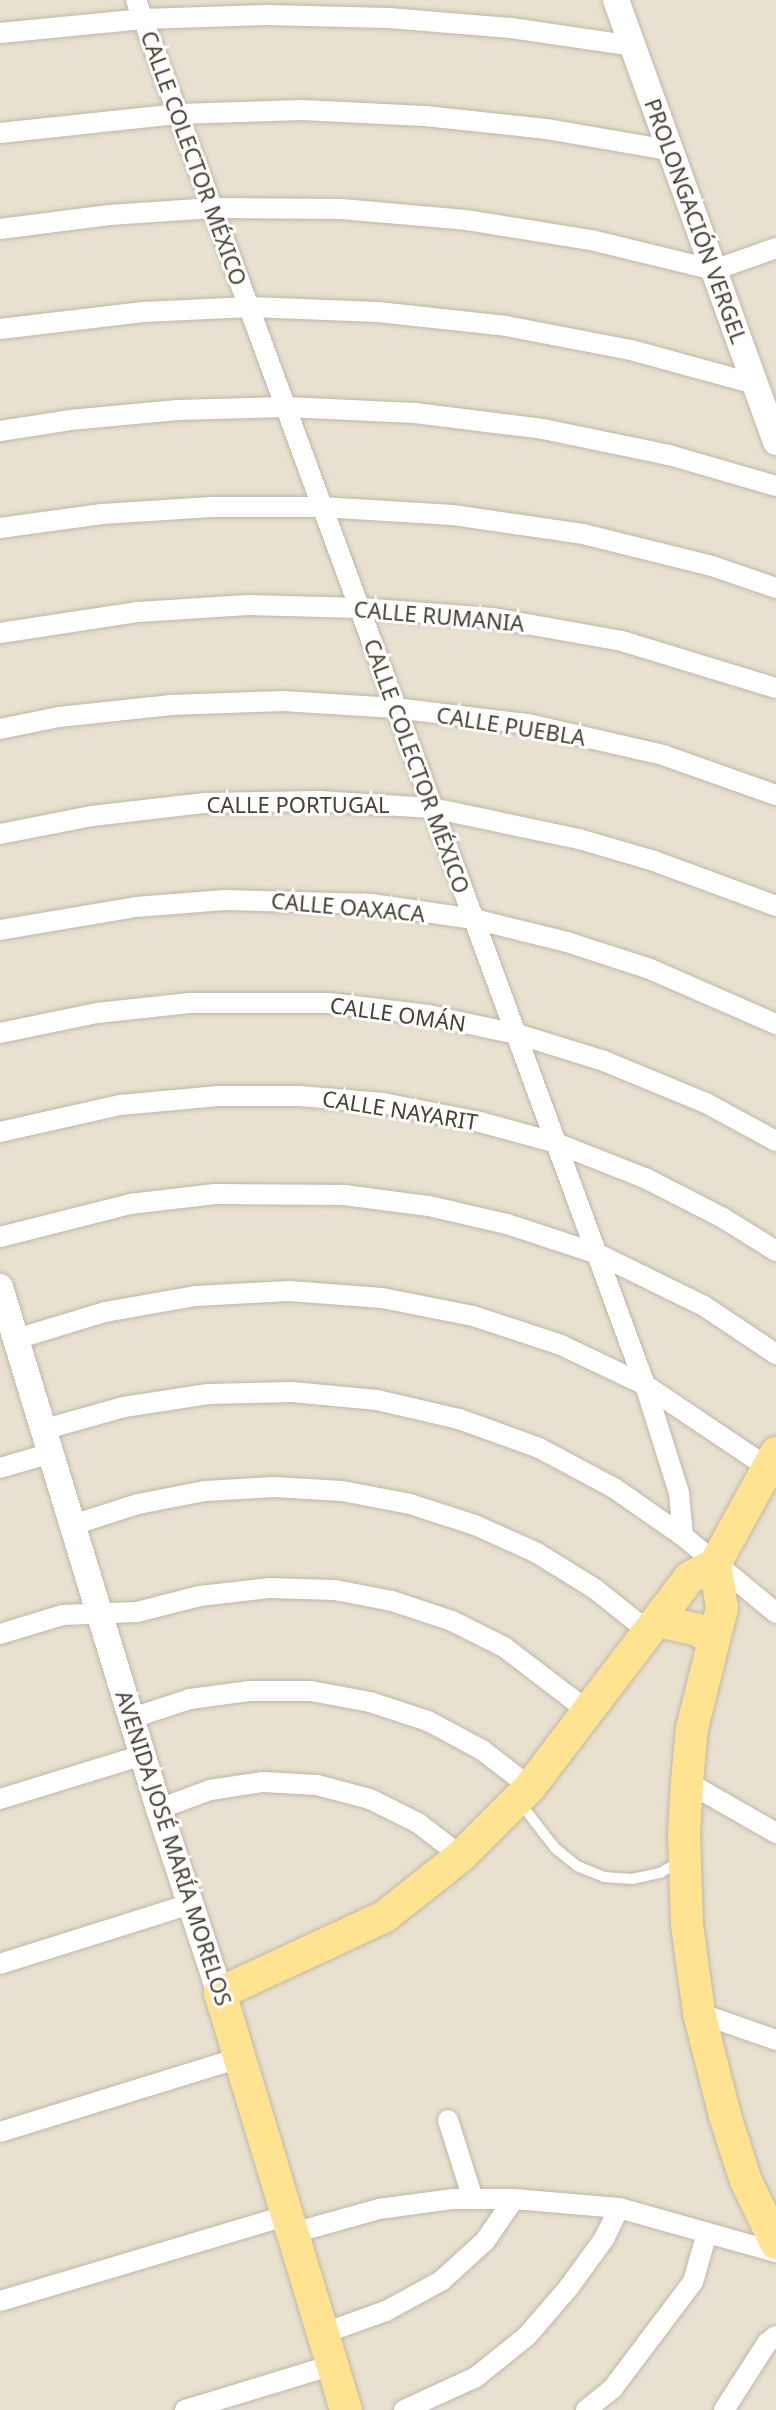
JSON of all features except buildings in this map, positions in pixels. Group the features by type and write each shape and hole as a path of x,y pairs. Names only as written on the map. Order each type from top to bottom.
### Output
{"main road":[{"path":"220,1993 384,1917 461,1856 524,1793 689,1578 715,1564 772,1460"},
{"path":"715,1564 722,1608 692,1728 687,1782 684,1859 687,1924 699,2013 725,2116 746,2181 776,2243"},
{"path":"653,1627 696,1629 713,1640"},
{"name":"AVENIDA JOSÉ MARÍA MORELOS","path":"220,1993 346,2410"}],"street":[{"name":"PROLONGACIÓN VERGEL","path":"616,0 776,442"},
{"path":"0,33 139,9 389,18 511,28 633,46"},
{"name":"CALLE COLECTOR MÉXICO","path":"139,9 645,1385 679,1493 683,1536"},
{"path":"0,133 179,114 302,110 425,116 547,129 669,150"},
{"path":"0,229 109,215 214,208 341,209 466,220 591,240 714,270 776,248"},
{"path":"0,329 143,312 250,307 378,312 506,326 631,350 755,384"},
{"path":"0,431 70,420 178,410 286,407 415,413 543,429 669,455 776,486"},
{"path":"0,528 102,514 196,508 321,507 453,515 583,534 712,566 776,588"},
{"name":"CALLE RUMANIA","path":"0,633 138,612 248,605 359,608 493,618 622,641 776,688"},
{"name":"CALLE PUEBLA","path":"0,729 59,717 171,705 283,701 395,708 543,728 663,755 776,795"},
{"name":"CALLE PORTUGAL","path":"0,834 92,816 205,803 319,801 432,808 507,821 609,848 776,906"},
{"name":"CALLE OAXACA","path":"0,930 136,907 225,900 371,904 474,919 567,942 650,969 776,1024"},
{"name":"CALLE OMÁN","path":"0,1033 97,1013 189,1003 256,1000 329,1003 428,1015 517,1034 604,1061 706,1103 776,1141"},
{"name":"CALLE NAYARIT","path":"0,1132 120,1105 219,1096 299,1096 397,1106 480,1122 556,1143 645,1178 723,1218 776,1251"},
{"path":"0,1237 52,1221 130,1204 215,1194 284,1192 344,1195 429,1206 507,1224 598,1254 704,1306 776,1354"},
{"path":"16,1339 105,1312 196,1296 305,1292 382,1298 473,1316 561,1345 645,1385 772,1460"},
{"name":"AVENIDA JOSÉ MARÍA MORELOS","path":"1,1295 159,1809 220,1993"},
{"path":"0,1468 46,1441 124,1407 208,1394 292,1392 377,1400 459,1419 539,1448 614,1488 683,1536 776,1613"},
{"path":"73,1525 138,1504 205,1491 274,1487 342,1491 383,1499 475,1525 537,1553 653,1627"},
{"path":"0,1634 63,1615 137,1612 200,1596 269,1588 335,1590 392,1601 452,1621 504,1647 589,1712"},
{"path":"132,1718 190,1699 250,1691 311,1691 356,1699 428,1721 482,1750 524,1793"},
{"path":"0,1799 143,1755"},
{"path":"159,1809 210,1790 263,1782 317,1785 382,1805 418,1823 461,1856"},
{"path":"687,1782 776,1833"},
{"path":"0,1964 190,1904"},
{"path":"699,2013 776,2040"},
{"path":"0,2132 239,2058"},
{"path":"448,2120 473,2199"},
{"path":"0,2301 290,2224 379,2209 473,2199 514,2199 619,2208 776,2252"},
{"path":"322,2334 386,2311 441,2281 485,2241 514,2199"},
{"path":"404,2410 476,2377 527,2336 569,2287 604,2239 619,2208"},
{"path":"586,2410 613,2388 693,2282 707,2233"},
{"path":"724,2410 767,2343 776,2336"},
{"path":"185,2410 333,2365"}],"lane":[{"path":"524,1793 533,1824 577,1866 604,1877 632,1879 684,1859"}],"shaded area":[{"path":"0,0 776,0 776,2410 0,2410"}]}
